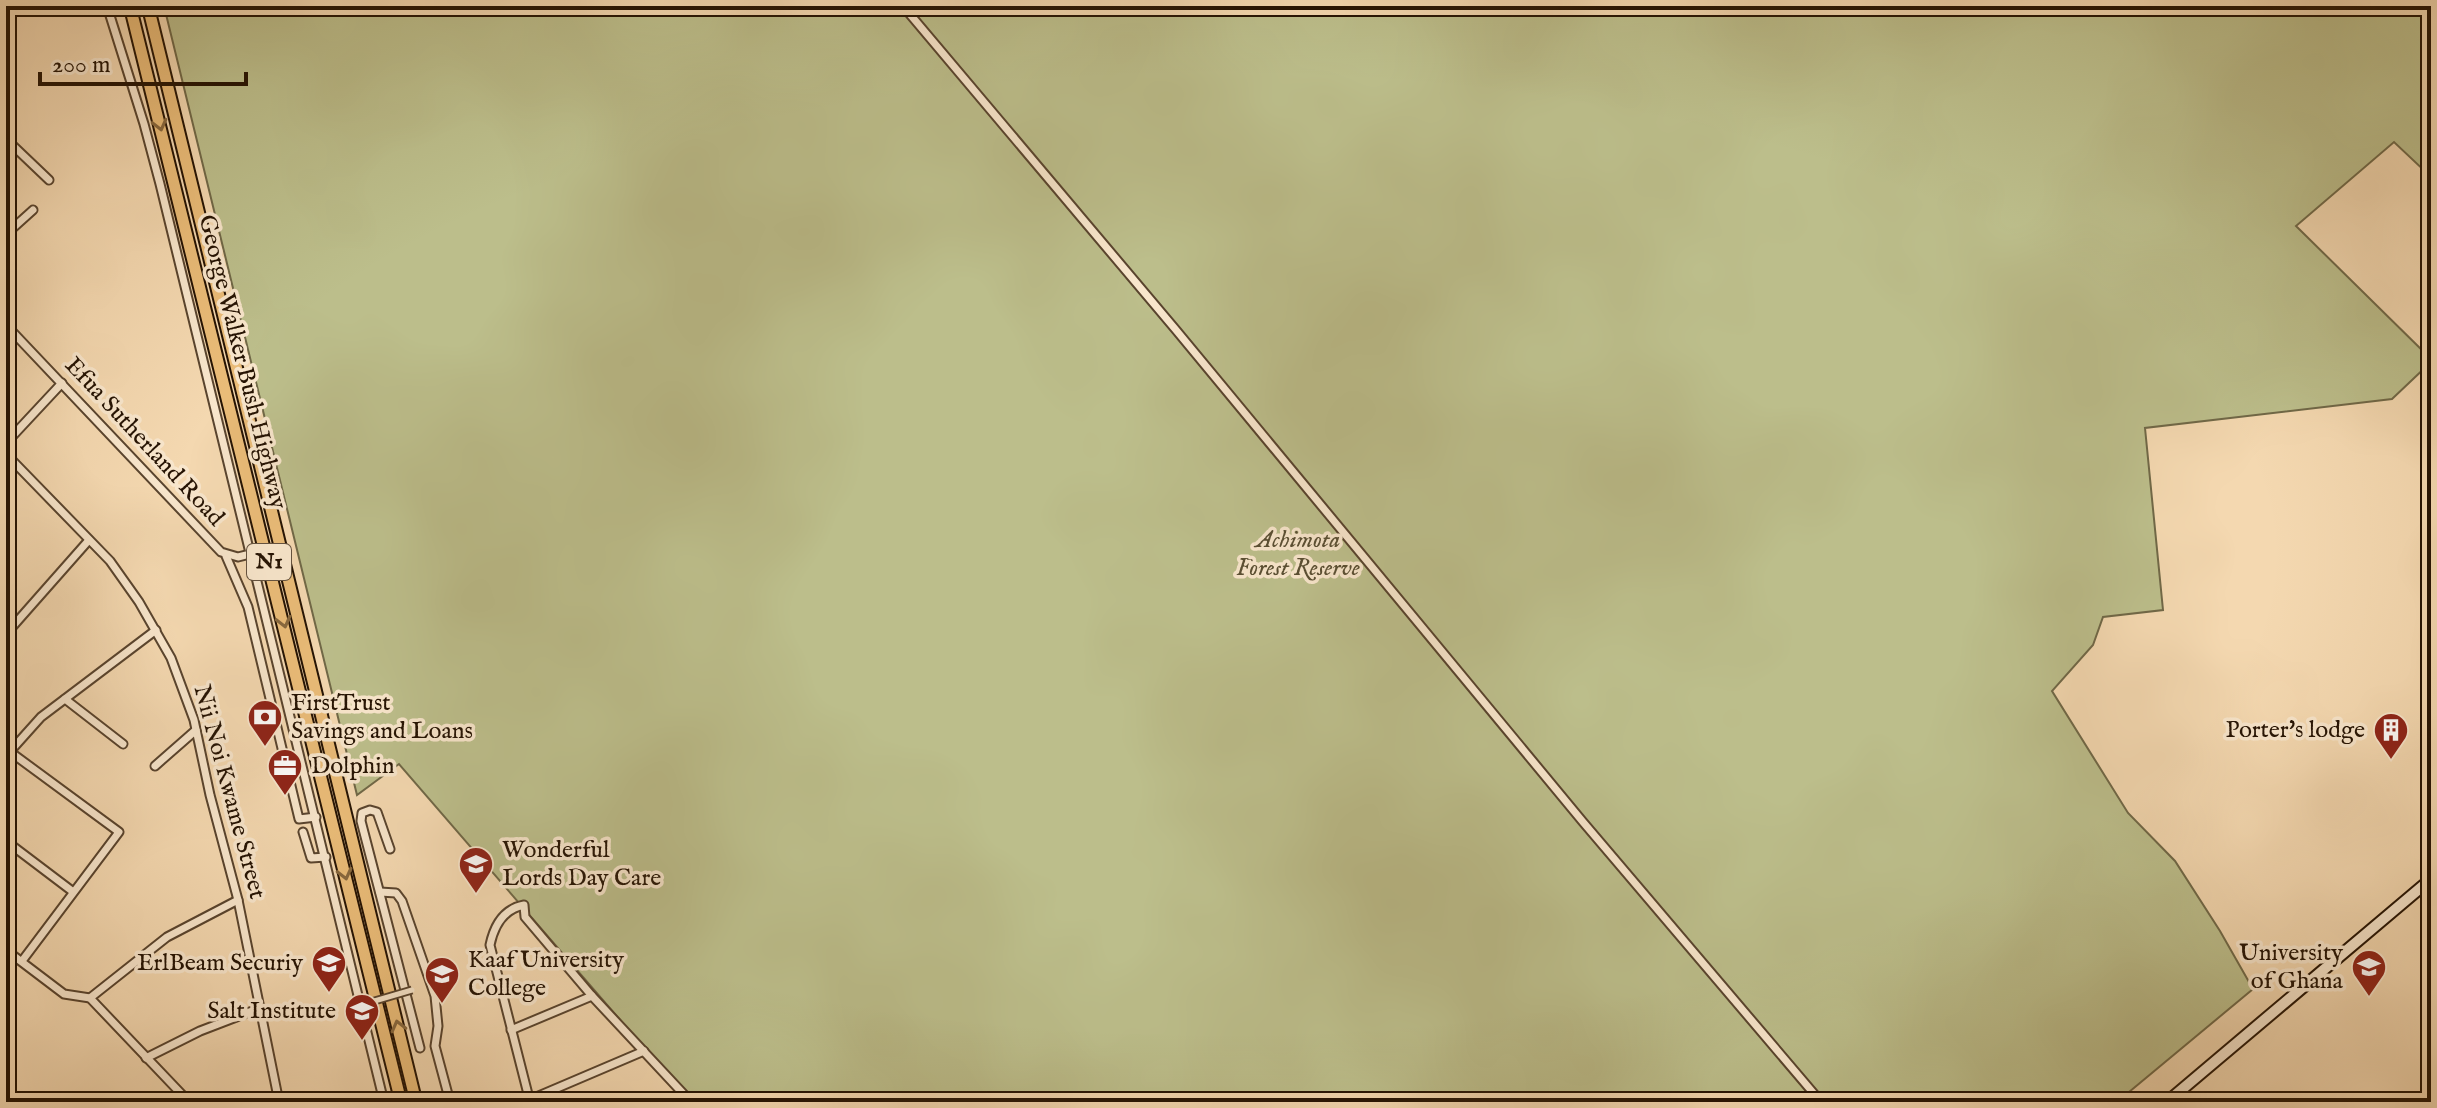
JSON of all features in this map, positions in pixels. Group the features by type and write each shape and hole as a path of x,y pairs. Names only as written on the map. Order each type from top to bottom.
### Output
{"highway":[{"name":"George Walker Bush Highway","path":"128,6 266,550 401,1102"},
{"name":"George Walker Bush Highway","path":"151,6 157,42 416,1102"}],"main road":[{"path":"2167,1102 2431,879"}],"street":[{"path":"107,6 156,168 384,1102"},
{"path":"903,6 1821,1102"},
{"path":"6,139 49,180"},
{"path":"6,228 13,228 33,210"},
{"name":"Efua Sutherland Road","path":"6,325 226,556 266,550"},
{"path":"6,443 62,383"},
{"name":"Nii Noi Kwame Street","path":"6,454 124,579 171,658 196,730 238,900 279,1102"},
{"path":"6,634 89,540"},
{"path":"226,556 244,592 299,819 316,817"},
{"path":"22,961 119,832 8,753 32,724 156,630"},
{"path":"65,699 123,744"},
{"path":"155,766 196,730"},
{"path":"283,757 299,752"},
{"path":"390,849 377,812 370,810 362,813 361,821 420,1048"},
{"path":"303,832 311,858 326,857"},
{"path":"6,841 72,891"},
{"path":"380,892 396,893 402,901 427,968 435,996 438,1026 435,1046 450,1102"},
{"path":"90,998 167,937 238,900"},
{"path":"644,1051 529,1101 490,945 492,934 504,915 524,905 525,917 592,996 644,1051 691,1102"},
{"path":"6,950 64,994 90,998 189,1102"},
{"path":"354,1007 412,990"},
{"path":"511,1030 592,996"},
{"path":"146,1058 200,1031 260,1008"},
{"path":"404,1053 435,1046"}],"green space":[{"name":"Achimota Forest Reserve","path":"164,6 2431,6 2431,177 2394,142 2296,226 2431,362 2392,399 2145,428 2163,610 2103,617 2093,645 2052,691 2128,813 2175,861 2253,989 2117,1102 691,1102 399,764 357,795"}],"place":[{"name":"FirstTrust Savings and Loans","path":"265,748"},
{"name":"Porter's lodge","path":"2391,761"},
{"name":"Dolphin","path":"285,797"},
{"name":"Wonderful Lords Day Care","path":"476,895"},
{"name":"ErlBeam Securiy","path":"329,994"},
{"name":"University of Ghana","path":"2369,998"},
{"name":"Kaaf University College","path":"442,1005"},
{"name":"Salt Institute","path":"362,1042"}]}
